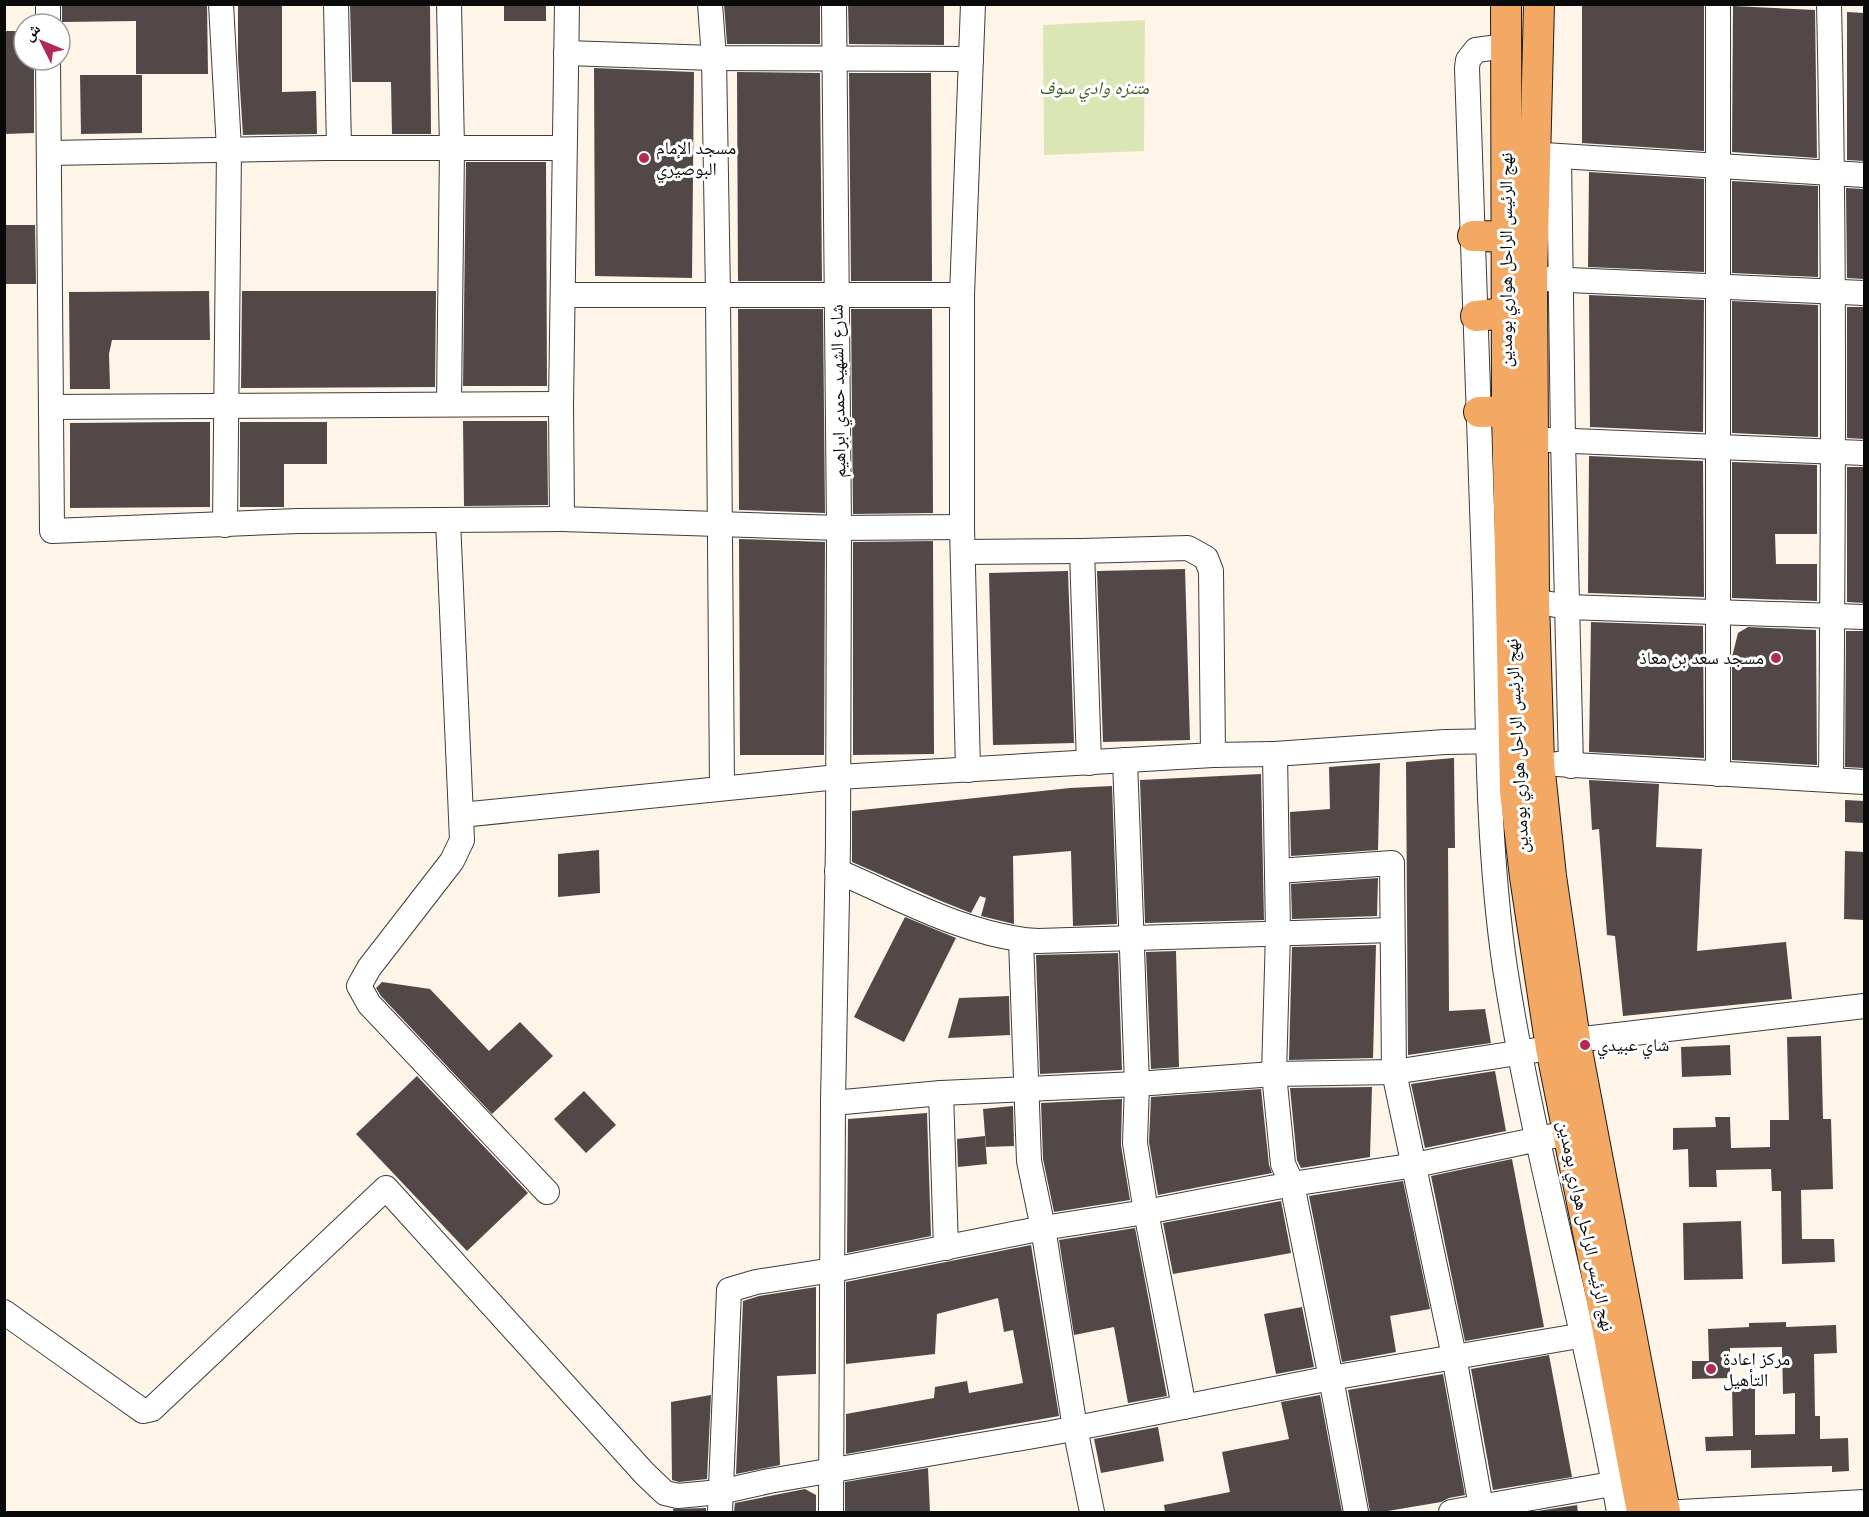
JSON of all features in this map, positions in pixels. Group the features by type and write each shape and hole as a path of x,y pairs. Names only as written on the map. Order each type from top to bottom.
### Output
{"main road":[{"name":"نهج الرئيس الراحل هواري بومدين","path":"1506,4 1506,46 1519,236 1532,279 1506,411"},
{"name":"نهج الرئيس الراحل هواري بومدين","path":"1539,4 1547,155 1519,236 1506,313 1506,411 1520,746 1551,876 1563,1044 1607,1333 1624,1481 1642,1512"},
{"path":"1473,236 1519,236"},
{"path":"1476,316 1506,313"},
{"name":"نهج الرئيس الراحل هواري بومدين","path":"1506,411 1532,441 1534,602 1520,746"},
{"name":"نهج الرئيس الراحل هواري بومدين","path":"1563,1044 1553,1136 1607,1333 1665,1512"}],"street":[{"path":"220,4 229,149 225,525"},
{"path":"336,4 339,148"},
{"path":"449,4 452,147 449,403"},
{"path":"562,519 561,404 567,4"},
{"path":"710,4 714,58 718,295 722,789"},
{"name":"شارع الشهيد حمدي ابراهيم","path":"831,1512 832,1103 837,871 839,528 834,4"},
{"path":"968,770 962,527 962,295 973,4"},
{"path":"1718,4 1719,774"},
{"path":"1829,4 1833,173 1834,451 1831,780"},
{"path":"1506,46 1476,50 1468,60 1476,316 1506,411"},
{"path":"566,53 714,58 972,58"},
{"path":"48,72 52,531 298,521 562,519 839,528 962,527"},
{"path":"49,153 229,149 564,148"},
{"path":"1571,766 1563,440 1562,279 1547,155 1864,175"},
{"path":"1532,279 1864,294"},
{"path":"564,295 962,295"},
{"path":"52,407 561,404"},
{"path":"1532,441 1563,440 1864,453"},
{"path":"448,520 462,840 452,861 369,968 359,986 369,1004 547,1192"},
{"path":"963,552 1082,552 1188,548 1206,558 1211,571 1213,755"},
{"path":"1082,552 1089,763"},
{"path":"1534,602 1567,607 1864,617"},
{"path":"461,815 838,777 1213,755 1275,754 1445,742 1520,746 1571,766 1864,782"},
{"path":"720,1502 729,1290 756,1282 833,1270 1043,1228 1414,1165 1553,1136 1521,1052 1505,966 1498,897 1520,746"},
{"path":"1275,754 1278,933 1274,1074 1283,1164 1292,1184 1356,1512"},
{"path":"1125,760 1137,1084 1135,1143 1146,1212 1185,1407"},
{"path":"1278,871 1392,863 1394,1072 1454,1356 1482,1510"},
{"path":"837,871 965,926 992,935 1022,940 1392,930"},
{"path":"1022,940 1029,1161 1043,1228 1075,1428 1092,1512"},
{"path":"832,1103 941,1093 1137,1084 1274,1074 1394,1072 1563,1044 1864,1006"},
{"path":"941,1093 946,1248"},
{"path":"4,1312 143,1411 152,1409 386,1188 645,1474 665,1493 720,1502 769,1481 1075,1428 1454,1356 1607,1333"},
{"path":"1451,1512 1482,1510 1624,1481 1619,1512"},
{"path":"1682,1512 1864,1502"}],"green space":[{"name":"متنزه وادي سوف","path":"1145,20 1144,151 1044,155 1043,25"}],"building":[{"path":"62,4 207,4 208,74 136,74 136,21 72,22 72,12 62,12"},
{"path":"238,4 282,4 282,92 316,91 317,134 243,135 238,58"},
{"path":"350,4 430,4 431,134 392,134 391,82 352,82"},
{"path":"504,4 546,4 546,21 504,21"},
{"path":"724,4 820,4 820,44 727,44"},
{"path":"848,4 944,4 944,45 849,44"},
{"path":"1582,4 1704,4 1704,151 1582,143"},
{"path":"1733,6 1815,10 1817,158 1732,152"},
{"path":"1847,12 1864,13 1864,161 1847,160"},
{"path":"4,31 12,31 12,72 34,72 34,133 4,134"},
{"name":"مسجد الإمام البوصيري","path":"594,68 694,72 692,278 595,276"},
{"path":"737,72 820,73 822,281 738,281"},
{"path":"849,73 931,73 932,281 851,281"},
{"path":"80,75 142,75 142,133 81,134"},
{"path":"466,162 546,162 547,386 463,386"},
{"path":"1589,172 1704,179 1704,272 1588,267"},
{"path":"1732,181 1818,186 1818,277 1732,273"},
{"path":"1846,188 1864,189 1864,279 1847,278"},
{"path":"4,225 35,225 36,284 4,284"},
{"path":"209,291 210,340 112,340 109,354 110,389 70,389 69,292"},
{"path":"242,291 436,291 435,387 241,388"},
{"path":"1589,295 1704,300 1703,432 1590,427"},
{"path":"1732,301 1818,305 1818,437 1732,433"},
{"path":"1847,307 1864,307 1864,439 1847,438"},
{"path":"738,309 823,309 825,513 739,510"},
{"path":"851,309 932,309 933,513 853,514"},
{"path":"463,421 547,421 548,505 464,506"},
{"path":"210,422 210,507 70,508 70,423"},
{"path":"240,422 327,422 327,464 284,464 284,507 240,507"},
{"path":"1589,456 1703,461 1704,597 1588,593"},
{"path":"1732,462 1817,465 1817,534 1775,534 1776,564 1817,564 1817,601 1732,598"},
{"path":"1847,467 1864,467 1864,603 1847,602"},
{"path":"739,539 825,542 824,755 740,755"},
{"path":"933,541 934,754 853,755 853,542"},
{"path":"1185,569 1190,740 1103,742 1097,571"},
{"path":"1068,571 1074,743 993,745 989,573"},
{"path":"1591,622 1703,626 1704,758 1589,752"},
{"path":"1748,627 1816,630 1817,765 1732,760 1732,657 1738,633"},
{"path":"1846,631 1864,631 1864,768 1845,767"},
{"path":"1454,758 1455,848 1448,848 1449,1011 1485,1009 1491,1043 1408,1055 1406,762"},
{"path":"1380,763 1378,850 1291,856 1290,812 1330,809 1329,767"},
{"path":"1261,774 1264,920 1145,923 1140,780"},
{"path":"1589,780 1659,784 1656,847 1702,849 1697,951 1786,942 1792,999 1623,1016 1615,936 1607,935 1599,829 1592,830"},
{"path":"1112,786 1117,924 1073,926 1071,851 1013,856 1014,924 981,916 986,898 980,896 971,913 852,862 852,811 1070,788"},
{"path":"1845,800 1864,801 1864,823 1845,822"},
{"path":"599,850 600,893 558,897 558,854"},
{"path":"1845,851 1864,852 1864,920 1844,919"},
{"path":"1378,878 1377,916 1292,919 1291,884"},
{"path":"905,917 956,938 904,1042 854,1017"},
{"path":"1376,945 1373,1058 1289,1060 1292,947"},
{"path":"1176,951 1179,1067 1151,1069 1146,952"},
{"path":"1118,953 1122,1070 1040,1074 1036,955"},
{"path":"382,982 430,989 489,1051 520,1022 553,1056 492,1114 381,996 376,988"},
{"path":"1009,996 1010,1035 948,1038 959,998"},
{"path":"1821,1036 1823,1119 1831,1119 1833,1189 1801,1190 1802,1239 1834,1239 1835,1262 1782,1264 1781,1191 1772,1191 1771,1169 1716,1170 1717,1187 1689,1187 1688,1149 1673,1150 1673,1128 1716,1127 1715,1117 1730,1117 1731,1148 1770,1147 1770,1120 1789,1120 1787,1037"},
{"path":"1730,1045 1731,1075 1682,1077 1681,1047"},
{"path":"1495,1071 1506,1131 1425,1148 1411,1084"},
{"path":"417,1076 528,1193 467,1251 356,1134"},
{"path":"1372,1087 1370,1157 1301,1168 1297,1160 1290,1088"},
{"path":"1261,1089 1269,1165 1272,1173 1158,1195 1149,1142 1151,1097"},
{"path":"584,1091 616,1125 586,1153 554,1119"},
{"path":"1122,1099 1121,1145 1130,1200 1054,1212 1043,1159 1041,1103"},
{"path":"1013,1106 1014,1146 986,1147 983,1109"},
{"path":"927,1113 931,1236 847,1253 848,1119"},
{"path":"985,1136 987,1164 958,1167 957,1139"},
{"path":"1512,1159 1544,1327 1465,1341 1431,1176"},
{"path":"1403,1181 1430,1309 1390,1316 1396,1352 1342,1362 1309,1196"},
{"path":"1281,1201 1291,1253 1173,1274 1163,1223"},
{"path":"1741,1221 1743,1279 1684,1280 1683,1223"},
{"path":"1135,1228 1167,1396 1128,1403 1114,1327 1074,1335 1059,1240"},
{"path":"1031,1245 1059,1416 846,1454 846,1414 934,1398 935,1387 967,1381 969,1393 1023,1383 1013,1330 1004,1332 998,1298 937,1314 935,1354 846,1364 846,1282"},
{"path":"816,1287 816,1374 777,1376 780,1465 736,1474 743,1301 759,1296"},
{"path":"1302,1307 1314,1367 1276,1374 1264,1314"},
{"path":"1786,1322 1786,1327 1836,1325 1837,1353 1814,1354 1815,1416 1820,1416 1820,1439 1848,1438 1849,1471 1832,1472 1832,1466 1751,1468 1751,1450 1706,1451 1705,1437 1733,1436 1732,1386 1755,1386 1755,1435 1795,1434 1795,1393 1783,1394 1782,1347 1730,1348 1730,1378 1692,1379 1692,1361 1709,1361 1708,1329 1749,1327 1749,1323"},
{"path":"1549,1355 1572,1477 1493,1490 1471,1369"},
{"path":"1443,1374 1465,1495 1441,1502 1370,1512 1348,1390"},
{"path":"711,1395 707,1479 679,1482 672,1480 671,1402"},
{"path":"1320,1395 1342,1512 1165,1512 1164,1505 1230,1492 1222,1452 1289,1439 1281,1402"},
{"path":"1158,1427 1164,1461 1101,1473 1094,1439"},
{"path":"928,1468 930,1512 845,1512 845,1482"},
{"path":"805,1489 816,1495 816,1512 734,1512 735,1503"},
{"path":"1577,1505 1578,1512 1531,1512"},
{"path":"706,1508 706,1512 673,1512 673,1509"}],"place":[{"name":"مسجد الإمام البوصيري","path":"644,158"},
{"name":"مسجد سعد بن معاذ","path":"1776,658"},
{"name":"شاي عبيدي","path":"1585,1045"},
{"name":"مركز إعادة التأهيل","path":"1711,1369"}]}
